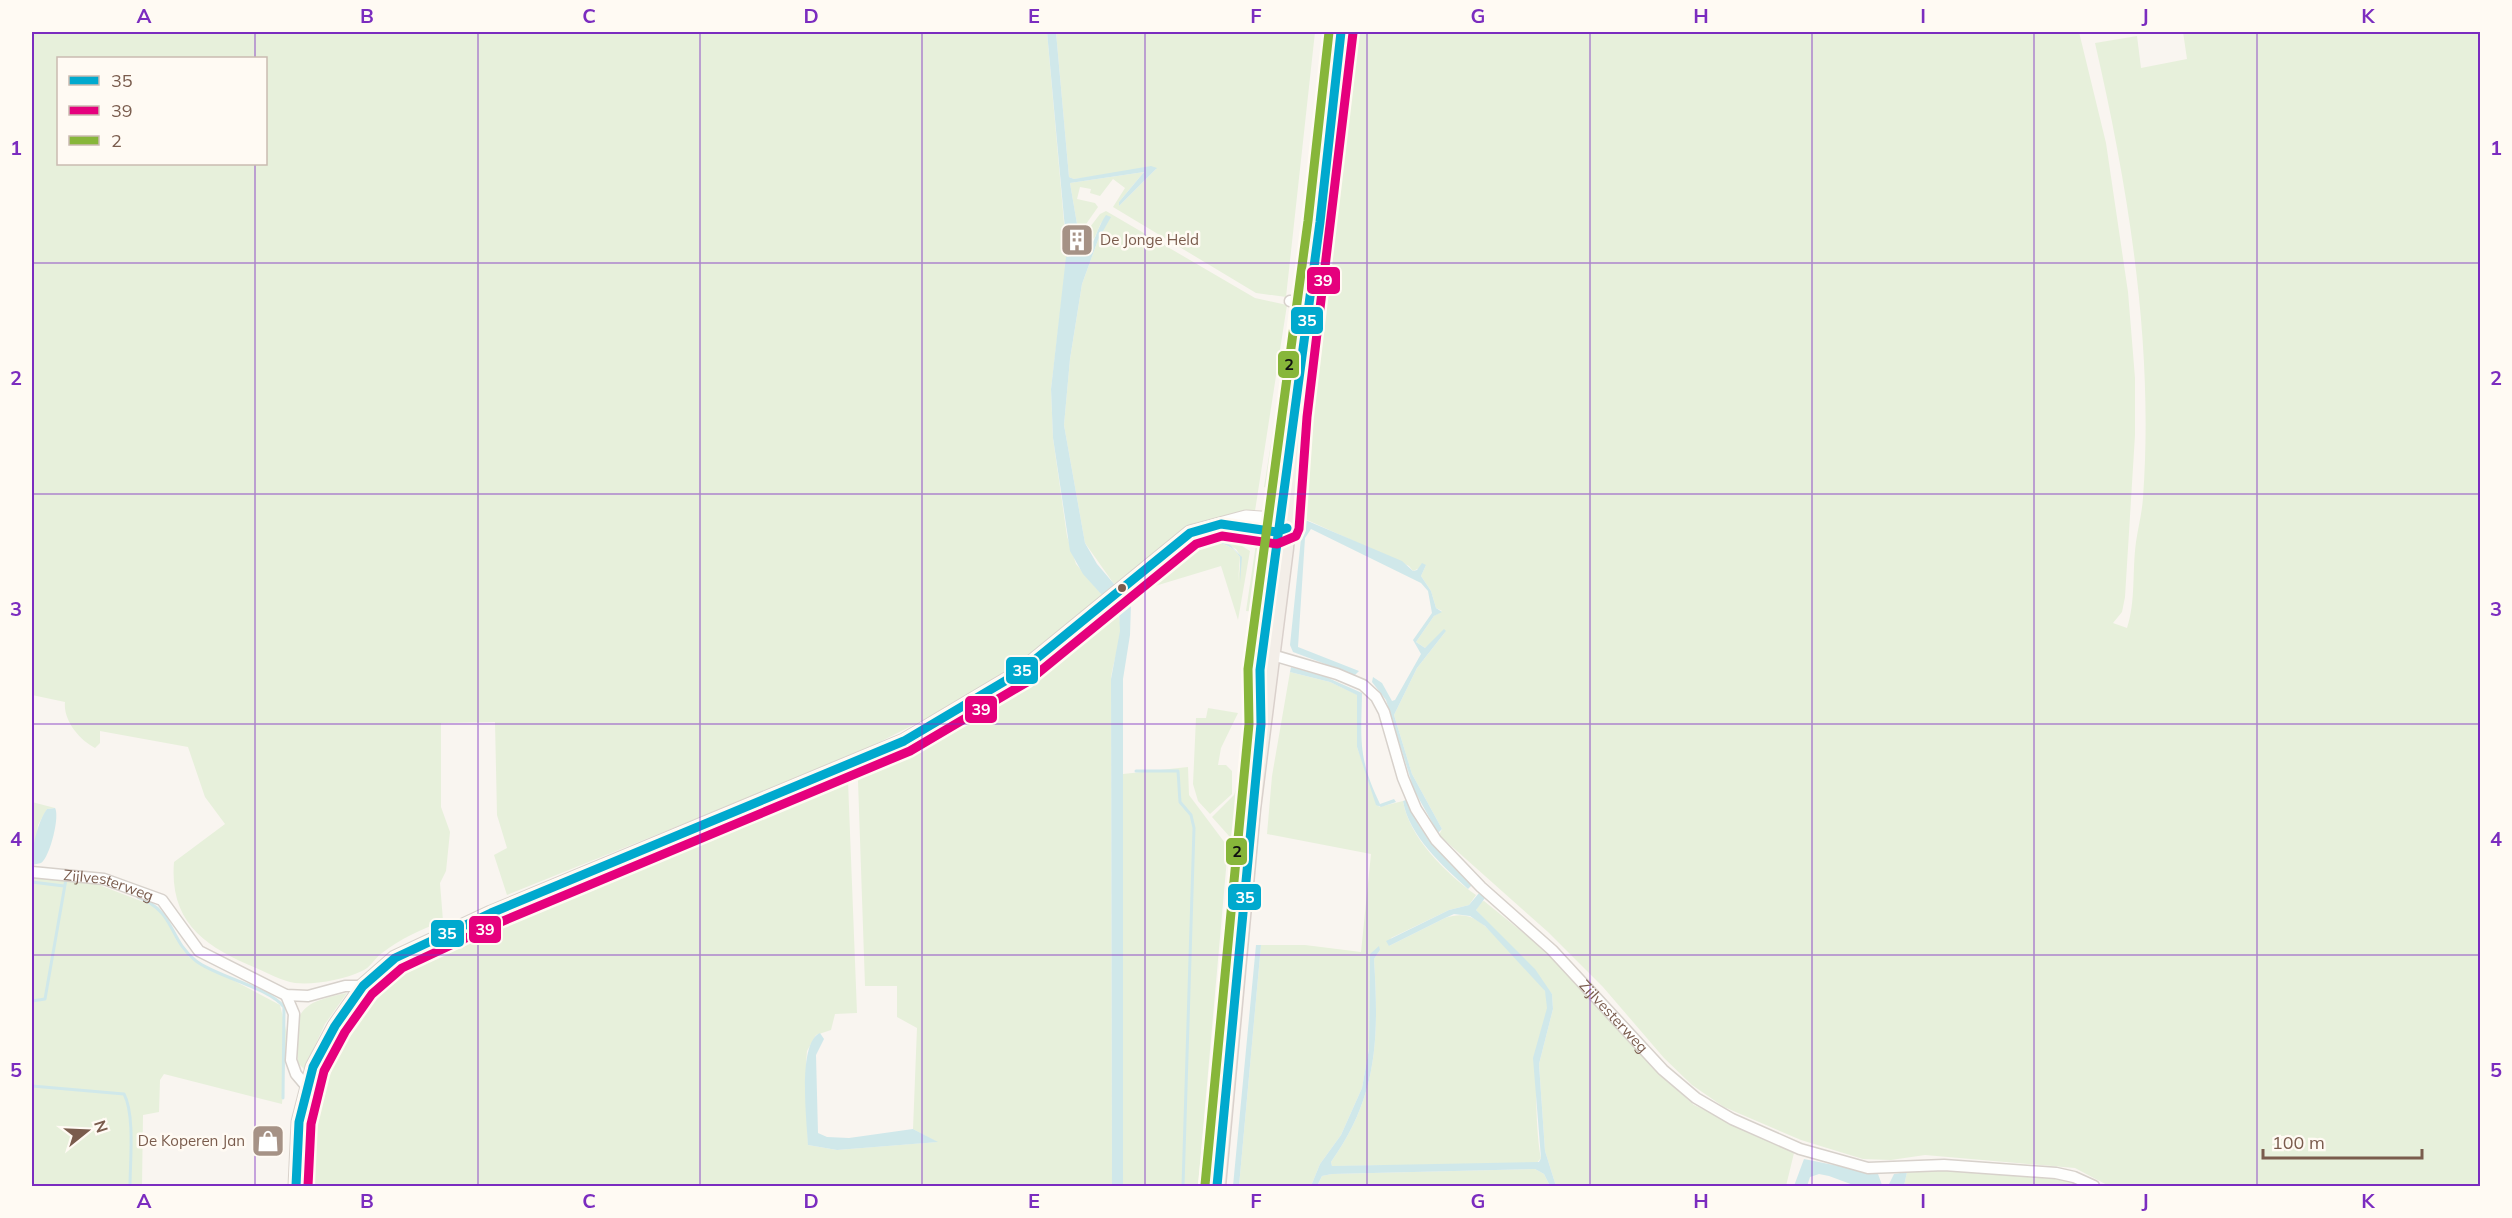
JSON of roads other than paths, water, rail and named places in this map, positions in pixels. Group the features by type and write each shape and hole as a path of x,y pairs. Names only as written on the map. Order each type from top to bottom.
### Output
{"main road":[{"path":"1217,1186 1280,527 1341,32"},
{"path":"296,1186 299,1122 313,1067 335,1026 363,986 395,958 490,913 904,741 1020,672 1183,537 1198,530 1246,518 1280,527"}],"street":[{"path":"1290,302 1308,304"},
{"name":"Zijlvesterweg","path":"1267,653 1337,674 1363,685 1376,697 1384,712 1403,778 1416,808 1436,840 1481,886 1551,950 1663,1070 1696,1098 1732,1119 1800,1149 1845,1163 1882,1168 1944,1165 2056,1173 2074,1177 2094,1186"},
{"name":"Zijlvesterweg","path":"32,872 105,879 162,900 199,951 286,995 308,996 345,986 363,986"},
{"path":"286,995 294,1014 291,1060 296,1074 307,1088"},
{"path":"294,1014 308,996"}],"water":[{"path":"1047,32 1056,32 1069,177 1074,179 1151,166 1157,168 1119,206 1119,202 1144,172 1070,183 1077,224 1076,227 1065,229"},
{"path":"1106,215 1111,217 1098,240 1082,284 1070,359 1064,425 1085,543 1097,564 1131,604 1130,635 1123,679 1123,1186 1112,1186 1111,679 1120,631 1119,614 1083,574 1070,551 1053,438 1051,389 1066,257 1077,255 1089,248"},
{"path":"1303,519 1402,561 1413,571 1417,570 1422,563 1426,565 1421,576 1431,591 1436,608 1442,612 1434,616 1416,642 1425,648 1444,629 1446,631 1417,668 1394,715 1412,774 1442,829 1438,833 1414,790 1386,700 1372,682 1373,677 1382,683 1392,701 1395,700 1421,654 1413,640 1432,613 1428,591 1421,583 1311,529 1305,538 1298,647 1359,671 1355,675 1293,652 1290,645"},
{"path":"1217,541 1230,545 1242,557 1240,582 1240,557 1231,547 1220,544 1209,544 1198,548 1158,579 1154,577 1182,552"},
{"path":"1291,667 1326,677 1362,693 1361,737 1368,774 1380,804 1394,799 1396,802 1381,807 1376,805 1357,747 1357,695 1330,682 1290,672"},
{"path":"1406,800 1426,836 1472,885 1468,889 1438,860 1420,838 1406,814 1403,801"},
{"path":"55,808 55,827 48,853 41,863 32,865 38,828 47,809"},
{"path":"1479,893 1485,898 1476,910 1535,969 1552,994 1553,1009 1539,1064 1545,1151 1556,1186 1550,1186 1544,1174 1535,1169 1332,1174 1322,1176 1317,1186 1311,1186 1320,1164 1341,1135 1362,1088 1369,1049 1370,954 1379,946 1380,950 1374,959 1375,1041 1367,1090 1347,1138 1331,1162 1332,1166 1539,1162 1541,1158 1533,1058 1547,1008 1545,991 1485,926 1470,916 1454,914 1389,946 1386,941 1449,910 1469,905"},
{"path":"1256,945 1261,945 1239,1186 1233,1186"},
{"path":"820,1033 824,1039 816,1055 818,1133 827,1137 849,1138 913,1129 938,1142 837,1150 808,1145 805,1102 806,1067 808,1051 813,1040"},
{"path":"1804,1159 1878,1174 1882,1185 1856,1186 1819,1174 1810,1177 1807,1186 1794,1186"},
{"path":"1907,1172 1904,1186 1888,1186 1894,1174"}],"waterway":[{"path":"1136,771 1178,771 1180,802 1191,815 1194,828 1183,1186"},
{"path":"32,1001 45,999 66,879"},
{"path":"32,882 64,886"},
{"path":"138,897 159,910 180,944 196,961 255,988 284,1007 283,1098"},
{"path":"32,1086 124,1094 131,1126 130,1186"}],"place":[{"name":"De Jonge Held","path":"1077,240"},
{"name":"De Koperen Jan","path":"268,1141"}]}
